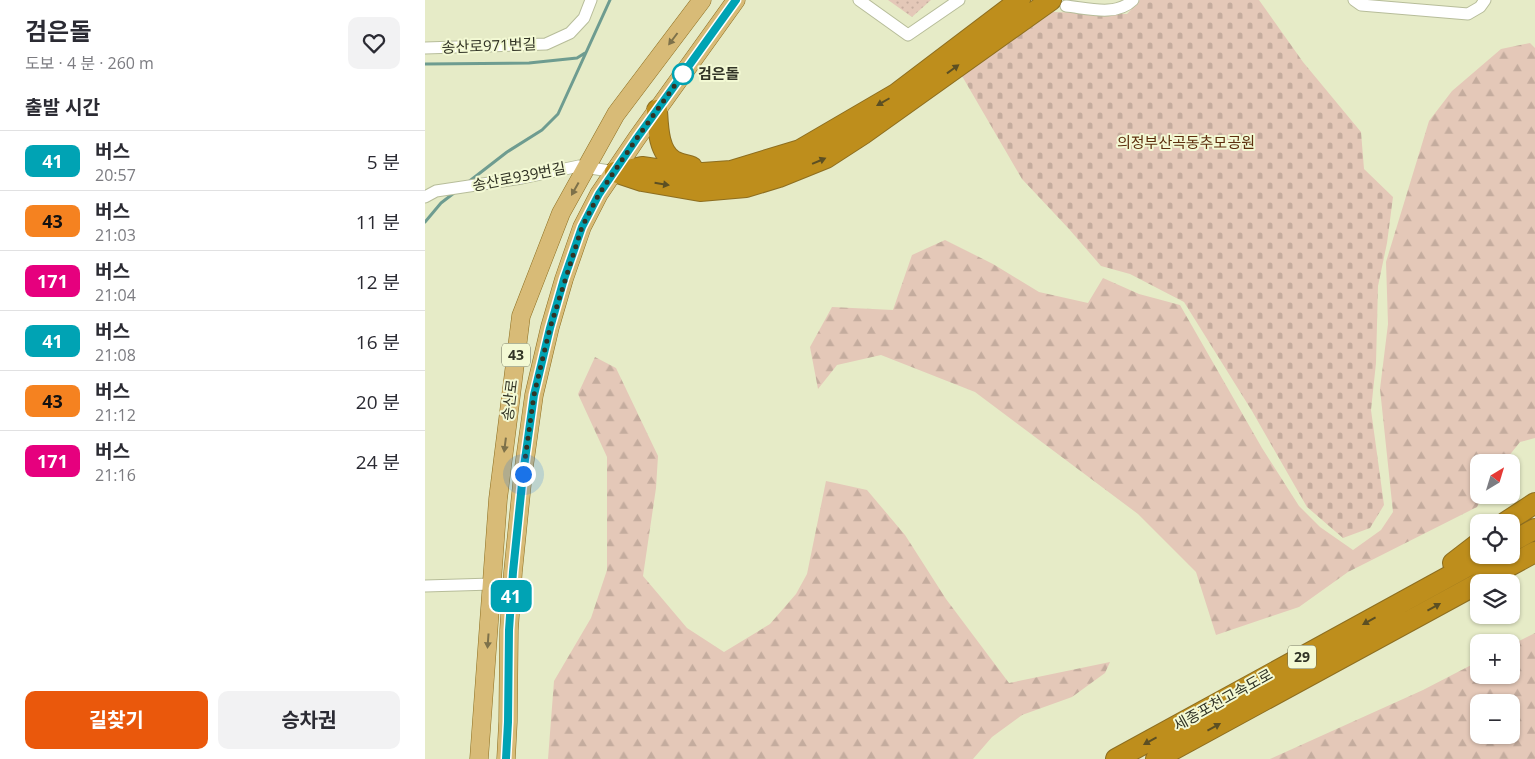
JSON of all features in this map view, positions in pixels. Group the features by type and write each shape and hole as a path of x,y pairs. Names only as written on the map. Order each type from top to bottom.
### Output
{"highway":[{"path":"615,172 642,167 689,174 731,171 800,150 896,94 1020,0"},
{"path":"615,172 642,181 700,191 746,186 779,177 826,158 841,149 1058,3"},
{"path":"657,110 659,134 664,150 673,161 693,168 724,171"},
{"path":"1518,514 1535,503"},
{"path":"1520,537 1535,529"},
{"path":"1397,605 1470,550"},
{"name":"세종포천고속도로","path":"1495,574 1535,552"},
{"name":"세종포천고속도로","path":"1116,759 1472,564"},
{"name":"세종포천고속도로","path":"1156,759 1470,588"}],"main road":[{"name":"송산로","path":"479,759 498,499 521,316 561,213 616,114 702,0"},
{"name":"송산로","path":"506,759 509,630 523,474 534,395 550,328 582,227 599,194 736,0"}],"street":[{"name":"송산로971번길","path":"425,48 546,44 570,33 584,18 591,0"},
{"path":"859,0 908,36 959,0"},
{"path":"1058,3 1111,10 1129,4 1133,0"},
{"path":"1354,0 1361,5 1468,14 1481,7 1485,0"},
{"name":"송산로939번길","path":"425,197 436,191 508,180 579,166 615,172"},
{"path":"425,586 492,584"}],"green space":[{"path":"888,0 931,0 912,17"},
{"name":"의정부산곡동추모공원","path":"1140,0 1259,0 1303,62 1361,132 1364,169 1393,197 1387,243 1378,286 1376,363 1371,410 1384,505 1370,528 1343,538 1307,507 1252,411 1184,302 1130,274 1101,266 1022,179 962,76 1053,12 1127,14"},
{"path":"1530,43 1535,48 1535,438 1520,442 1510,454 1470,454 1470,504 1478,504 1477,507 1348,572 1299,607 1216,635 1196,572 1138,514 975,392 881,355 837,365 818,389 810,347 832,307 893,310 912,255 945,240 993,264 1039,292 1088,303 1103,278 1139,294 1180,305 1262,448 1299,506 1320,527 1353,550 1381,530 1393,512 1380,389 1388,324 1386,262 1429,121 1452,91 1501,49"},
{"path":"595,357 616,368 658,456 656,488 643,576 687,628 724,652 770,624 796,594 807,574 826,481 867,490 905,535 946,599 1009,683 1110,662 1105,673 1072,697 1022,715 992,737 973,759 548,759 554,681 591,618 607,570 607,457 578,394"},
{"path":"1535,633 1535,759 1270,759 1423,690 1470,666 1470,684 1520,684 1520,640"}],"waterway":[{"path":"467,183 507,152 542,130 558,114 610,0"},
{"path":"425,64 529,63 577,58 585,53"},
{"path":"425,222 441,203 454,193"}],"bus line":[{"name":"41","path":"506,759 509,630 523,474 534,395 564,279 582,227 599,194 736,0"}],"place":[{"name":"검은돌","path":"683,74"}],"route":[{"path":"523,474 538,378 564,279 582,227 599,194 683,74"}]}
